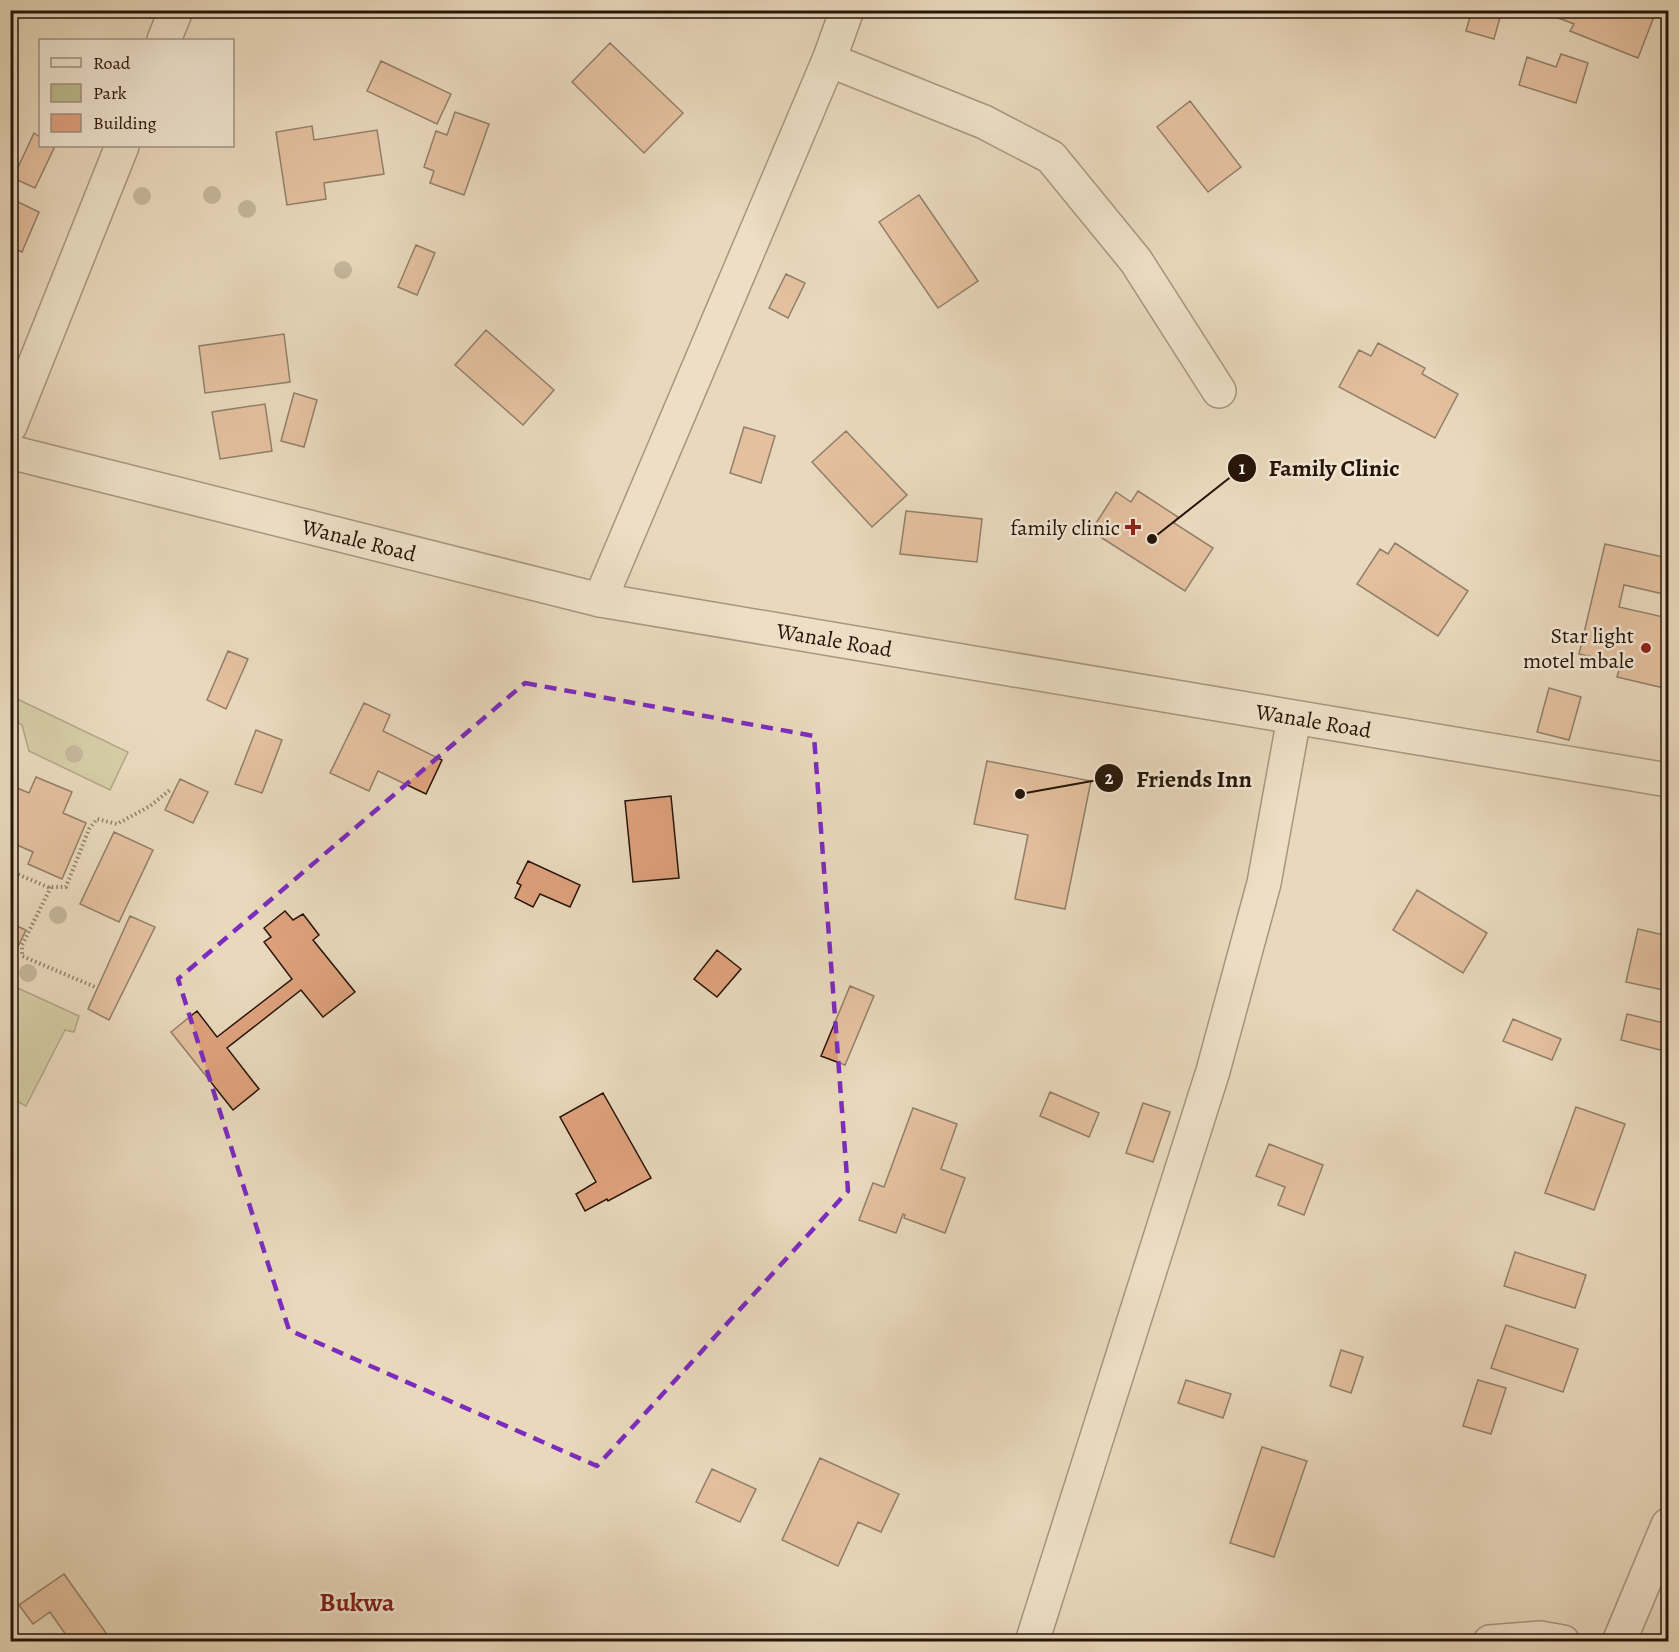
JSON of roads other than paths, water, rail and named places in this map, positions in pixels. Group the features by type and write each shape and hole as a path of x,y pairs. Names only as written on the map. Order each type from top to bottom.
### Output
{"street":[{"path":"164,39 176,10"},
{"path":"600,600 829,60 847,10"},
{"path":"829,60 984,122 1051,157 1136,261 1219,391"},
{"path":"10,426 122,147"},
{"name":"Wanale Road","path":"10,452 600,600 1668,780"},
{"path":"1032,1641 1213,1071 1264,883 1294,718"},
{"path":"1619,1641 1668,1525"},
{"path":"1490,1641 1540,1638 1563,1641"}],"place":[{"name":"family clinic","path":"1133,527"},
{"name":"Family Clinic","path":"1152,539"},
{"name":"Star light motel mbale","path":"1646,648"},
{"name":"Friends Inn","path":"1020,794"}],"district":[{"name":"Bukwa","path":"357,1602"}]}
